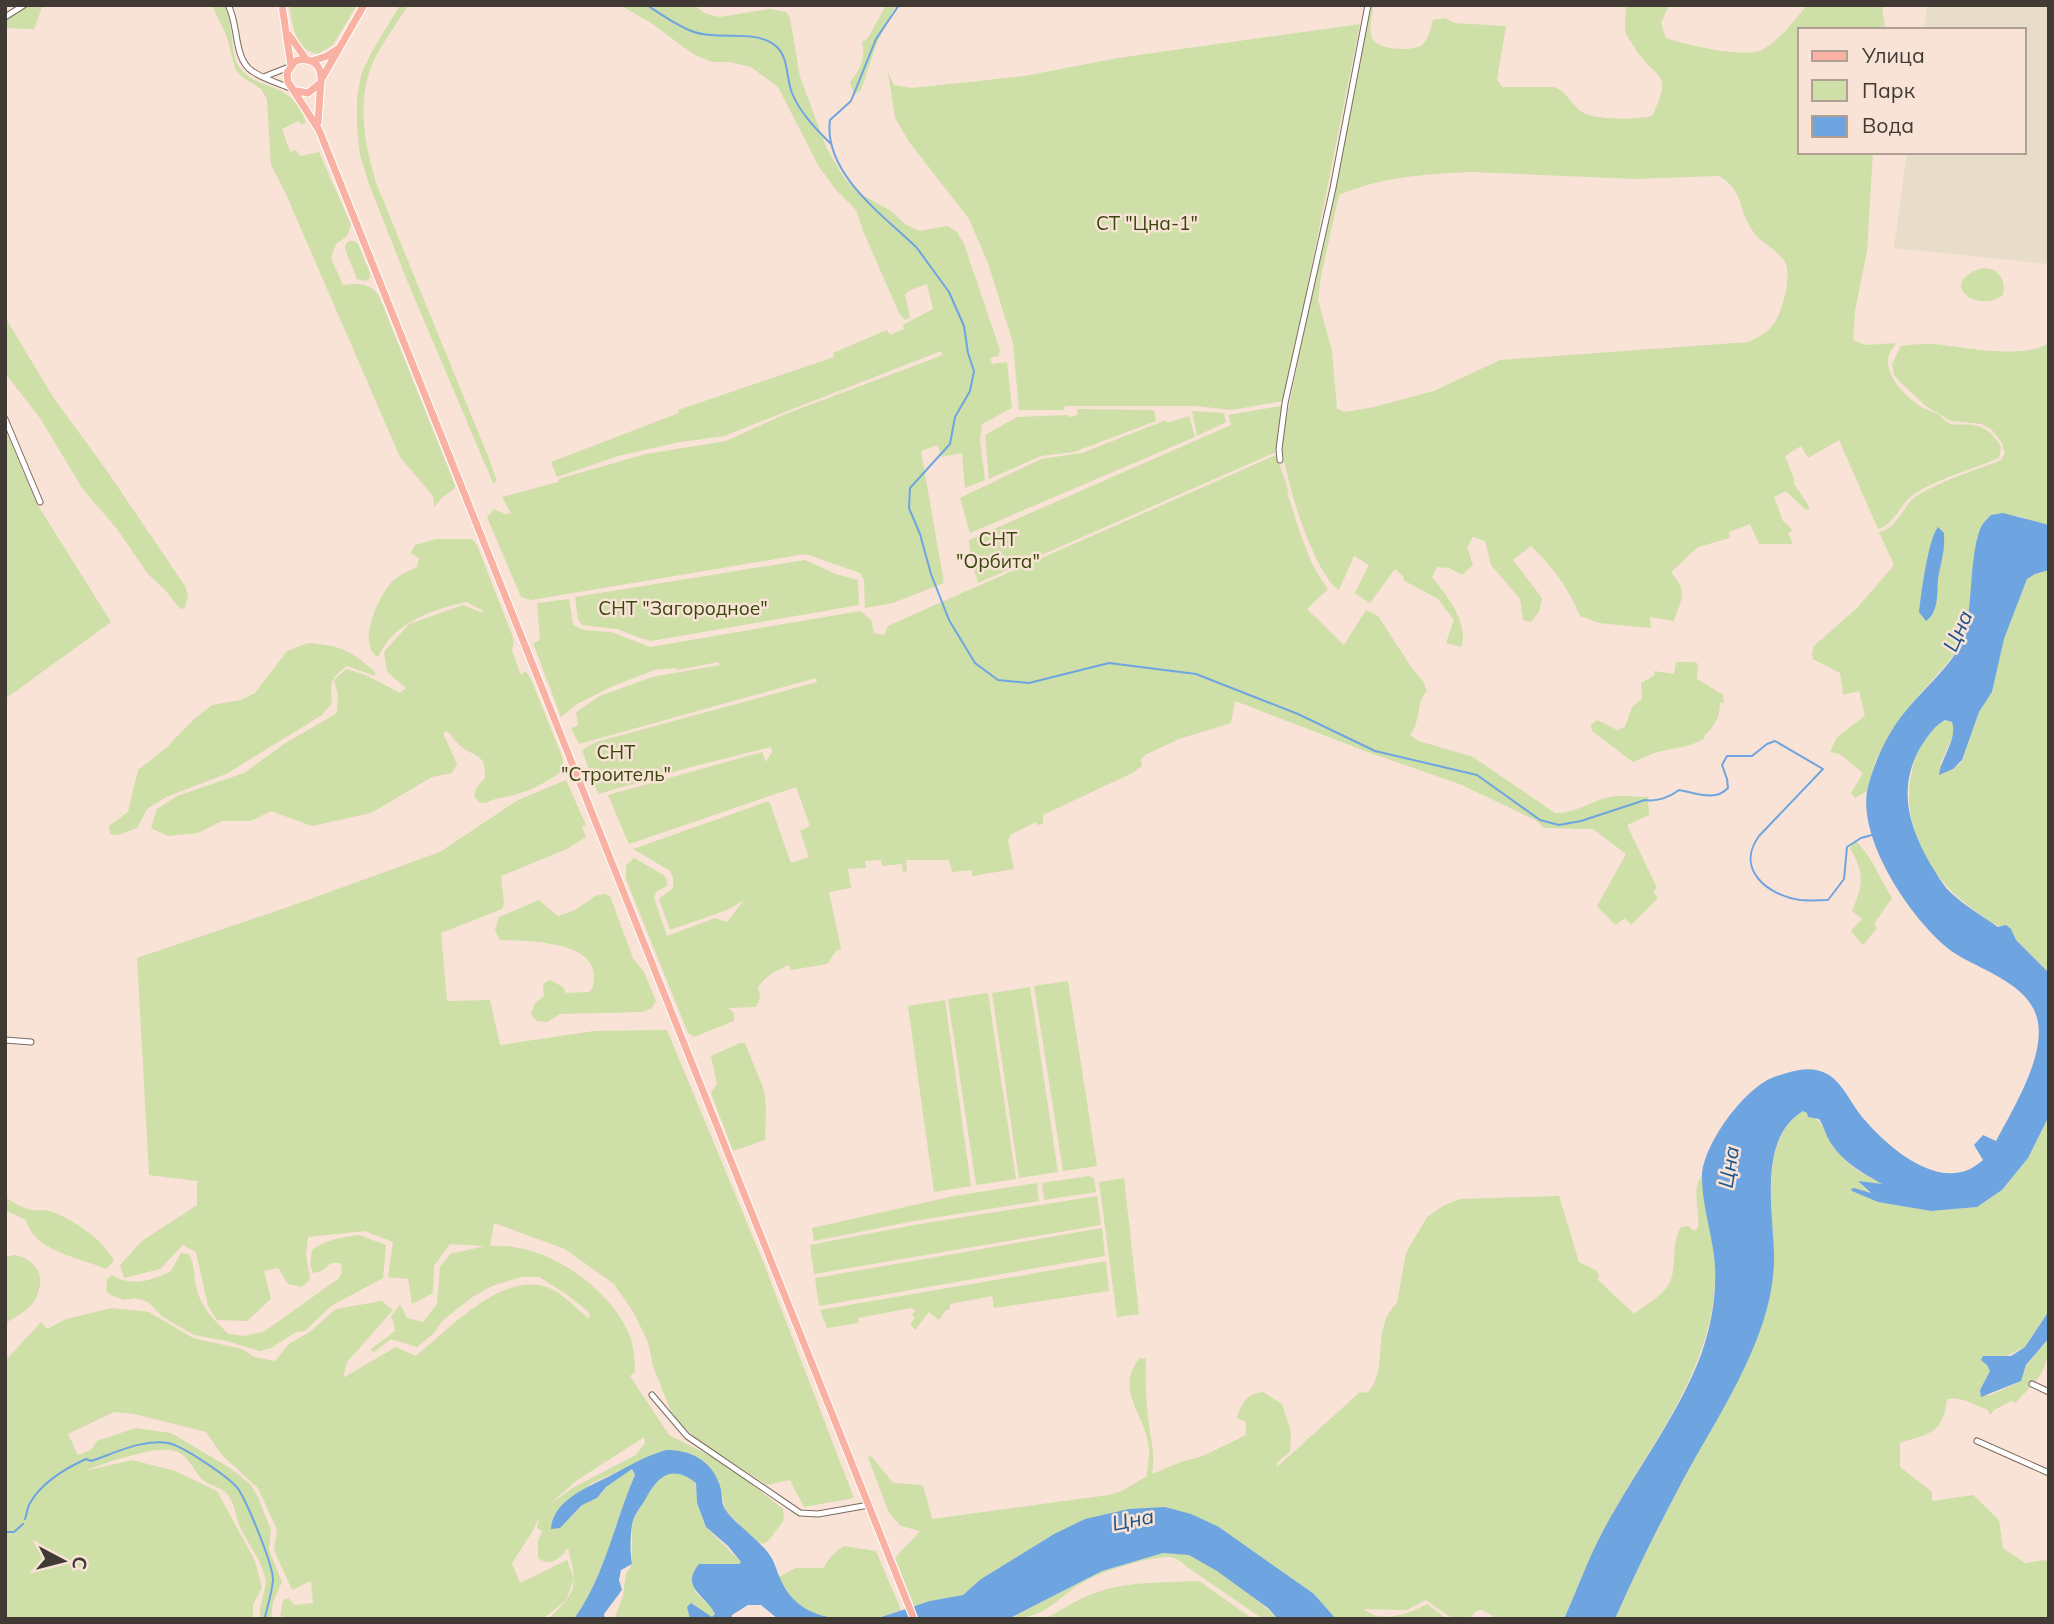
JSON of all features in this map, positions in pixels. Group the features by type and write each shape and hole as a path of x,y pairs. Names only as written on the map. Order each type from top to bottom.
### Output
{"main road":[{"path":"282,5 287,27 290,66 288,82 319,130 914,1619"},
{"path":"296,91 309,93 320,82 364,5"},
{"path":"287,27 295,46 320,69 317,112 319,130"},
{"path":"290,66 295,61 324,58 337,49"}],"street":[{"path":"5,17 24,5"},
{"path":"228,5 242,59 249,69 296,91"},
{"path":"1280,460 1285,403 1333,188 1368,5"},
{"path":"263,76 276,74 290,66"},
{"path":"5,419 40,502"},
{"path":"5,440 12,436"},
{"path":"5,1040 31,1042"},
{"path":"2032,1384 2049,1392"},
{"path":"652,1395 687,1436 800,1513 807,1515 869,1505"},
{"path":"1977,1441 2049,1473"}],"shaded area":[{"path":"1927,5 2049,5 2049,264 1894,248 1907,154 2026,154 2026,28 1924,28"}],"green space":[{"path":"29,5 43,5 34,29 5,28 5,20"},
{"path":"212,5 224,5 230,21 234,55 240,68 248,76 291,98 306,122 301,125 299,121 282,129 290,152 296,150 300,156 319,152 351,225 347,236 336,244 331,258 343,285 363,285 379,296 455,485 434,507 433,496 400,457 271,165 267,99 261,89 235,69 227,37"},
{"path":"289,5 357,5 333,45 318,54 310,52 299,42"},
{"path":"400,5 408,5 376,56 365,87 364,119 368,151 376,183 488,456 497,481 493,483 406,278 360,155 357,98 361,75"},
{"path":"620,5 694,5 706,14 720,17 769,9 786,12 790,18 800,77 827,149 845,179 859,193 891,211 906,225 920,231 947,226 957,232 964,244 1000,350 998,356 990,358 992,364 1007,362 1012,408 982,424 980,440 985,480 965,488 962,453 942,457 937,445 921,451 944,583 893,603 865,608 864,580 860,573 806,554 531,600 521,597 487,517 494,509 505,514 511,513 502,497 646,454 726,441 783,415 943,355 941,351 724,436 675,443 618,456 557,477 551,462 679,413 678,410 834,357 833,353 887,330 890,335 904,329 903,325 933,309 927,284 905,294 910,318 905,320 899,313 856,210 819,167 778,87 751,67 729,62 712,62 693,54 651,23"},
{"path":"886,5 896,5 877,43 861,90 854,95 850,82 861,64 862,42 868,38"},
{"path":"1370,5 1374,5 1370,26 1372,38 1380,45 1395,49 1411,49 1422,45 1428,37 1433,20 1445,18 1454,23 1506,26 1497,79 1502,87 1554,87 1563,92 1584,113 1628,119 1652,116 1659,101 1662,82 1627,35 1626,5 1669,5 1661,23 1666,38 1699,47 1750,52 1759,51 1772,43 1807,5 1882,5 1885,28 1798,28 1798,154 1873,154 1867,251 1855,311 1853,340 1865,345 1897,343 1890,352 1889,370 1907,396 1949,423 1975,425 1986,430 2001,447 1999,458 1922,489 1908,499 1889,523 1878,529 1839,440 1808,458 1801,446 1785,456 1795,481 1793,482 1810,508 1806,510 1786,491 1774,497 1783,521 1793,530 1788,533 1793,544 1759,544 1750,524 1729,532 1730,538 1698,547 1671,572 1682,590 1674,621 1650,617 1651,628 1599,623 1580,616 1560,579 1531,546 1513,560 1542,598 1539,612 1531,622 1523,620 1520,599 1491,565 1485,541 1473,537 1467,547 1473,565 1462,575 1449,568 1437,567 1432,577 1450,601 1459,619 1463,638 1461,647 1446,643 1454,620 1438,599 1403,580 1404,577 1395,569 1370,603 1355,593 1369,565 1354,556 1339,590 1331,583 1308,538 1295,504 1280,451","holes":["1471,172 1634,179 1719,176 1733,187 1752,230 1787,266 1784,300 1775,322 1763,334 1749,342 1500,360 1434,391 1374,407 1346,412 1337,409 1332,351 1318,300 1339,195 1387,180"]},
{"name":"СТ \"Цна-1\"","path":"1360,24 1286,394 1282,401 1232,410 1196,406 1065,406 1064,410 1019,410 1013,343 988,263 969,219 910,143 895,118 888,72 894,85 912,88 1024,76 1118,58"},
{"path":"349,241 358,244 370,273 370,278 366,281 357,279 345,249"},
{"path":"1983,268 1993,270 2000,276 2003,295 1982,301 1965,294 1961,288 1962,281 1969,274"},
{"path":"5,317 53,397 185,586 188,595 185,608 180,609 148,574 117,529 82,488 40,418 5,373"},
{"path":"2049,343 2049,525 2018,516 1991,515 1979,530 1965,638 1889,735 1875,762 1867,791 1855,798 1851,793 1863,773 1840,754 1830,752 1837,737 1865,716 1859,691 1843,695 1840,673 1813,659 1814,646 1857,608 1894,565 1879,532 1890,527 1910,502 1922,492 2001,460 2005,453 2002,443 1992,430 1982,424 1951,421 1926,406 1894,375 1892,364 1901,346 1930,344 2010,352 2038,348"},
{"name":"CНТ \"Орбита\"","path":"1281,406 1276,452 978,583 969,540 1231,425 1228,415"},
{"name":"CНТ \"Орбита\"","path":"1077,409 1154,410 1156,421 1074,452 1041,456 989,479 985,435 1017,417 1069,417 1078,415"},
{"path":"1192,411 1224,413 1226,422 1197,436"},
{"name":"CНТ \"Орбита\"","path":"1189,416 1195,437 970,533 960,498 1041,459 1082,453 1166,420 1167,423"},
{"path":"5,429 37,504 111,622 5,699"},
{"name":"CНТ \"Строитель\"","path":"1276,455 1304,543 1314,568 1328,589 1307,609 1344,645 1366,610 1378,616 1423,681 1427,691 1410,735 1419,741 1473,757 1555,813 1614,796 1648,797 1649,815 1627,825 1657,888 1653,892 1658,898 1631,925 1625,918 1615,925 1597,906 1626,854 1593,829 1543,828 1537,821 1462,785 1235,701 1231,723 1179,739 1145,755 1141,760 1142,766 1132,773 1043,815 1043,824 1038,825 1036,822 1010,835 1008,841 1014,869 973,876 971,870 952,872 949,860 906,860 907,871 903,872 902,864 882,866 881,860 865,861 866,868 848,869 851,888 829,892 841,949 836,951 827,964 791,970 789,965 780,969 768,976 758,987 760,998 756,1007 728,1008 734,1013 734,1021 694,1037 688,1033 626,879 626,865 634,858 665,876 668,885 656,892 654,898 667,936 715,918 727,922 744,900 727,910 670,930 659,899 673,888 673,877 670,871 633,849 769,801 791,863 809,857 800,831 810,826 796,787 629,844 608,795 762,752 766,762 772,752 771,747 598,794 582,750 596,742 817,682 816,678 579,744 571,728 578,725 576,712 600,696 652,677 720,665 718,662 678,670 654,670 577,704 561,717 533,643 540,640 537,603 569,599 573,625 584,630 611,632 650,647 860,611 871,620 874,633 884,635 888,626"},
{"path":"436,539 472,539 477,545 514,640 512,651 521,675 525,671 531,679 563,759 562,771 526,791 487,803 478,802 474,795 485,778 483,761 461,746 447,731 443,733 457,764 452,773 432,777 371,813 312,826 271,811 251,821 222,821 198,833 168,836 151,828 157,809 177,796 244,773 284,744 337,713 338,695 334,680 346,669 366,675 400,693 406,688 387,672 384,652 409,624 463,605 483,613 466,602 440,609 404,626 385,645 378,657 372,651 369,631 376,608 387,588 395,579 417,567 419,558 411,553 415,545"},
{"name":"СНТ \"Загородное\"","path":"805,560 836,574 858,580 859,605 651,641 617,629 582,625 578,619 575,597"},
{"path":"2049,570 2049,973 2016,940 2011,929 1983,916 1942,881 1929,864 1920,845 1909,805 1916,756 1930,733 1945,720 1952,722 1955,729 1940,764 1958,766 1962,761 1979,712 1992,692 2004,639 2027,579"},
{"path":"309,643 345,650 375,672 375,676 347,666 332,681 332,703 322,715 226,774 166,797 147,809 137,828 118,835 110,834 109,826 128,812 138,770 212,705 241,700 255,693 287,651"},
{"path":"1676,662 1698,664 1697,679 1723,695 1724,704 1720,702 1718,717 1705,738 1691,745 1657,752 1633,762 1592,731 1591,725 1597,720 1617,730 1625,727 1632,707 1642,699 1641,683 1655,675 1654,671 1674,674"},
{"path":"566,780 586,825 582,827 586,837 567,849 501,876 504,903 502,909 441,933 447,1001 490,1000 500,1045 594,1031 667,1030 762,1259 854,1498 804,1507 790,1480 767,1485 703,1444 678,1422 670,1409 653,1366 648,1342 634,1313 614,1284 565,1249 494,1223 490,1246 532,1251 552,1259 572,1270 606,1299 631,1339 635,1372 630,1376 669,1435 736,1472 783,1509 784,1520 769,1540 763,1544 755,1541 725,1510 720,1486 666,1450 590,1484 569,1520 582,1505 597,1498 606,1487 631,1469 635,1475 601,1567 574,1619 549,1619 566,1601 574,1579 566,1600 543,1619 286,1619 280,1615 283,1600 288,1598 295,1605 313,1603 311,1581 292,1590 274,1550 277,1530 258,1488 222,1455 206,1432 134,1414 114,1412 68,1434 78,1455 91,1450 97,1441 135,1428 171,1433 230,1468 250,1484 271,1530 269,1550 282,1582 273,1602 271,1619 260,1619 265,1577 241,1529 230,1498 224,1491 203,1480 180,1453 160,1450 127,1457 85,1471 132,1460 175,1471 217,1491 255,1561 262,1588 253,1604 253,1619 5,1619 5,1361 41,1322 47,1329 66,1319 112,1308 149,1312 193,1338 242,1349 254,1357 275,1361 289,1344 311,1331 336,1309 382,1301 393,1310 347,1362 343,1378 396,1347 416,1356 480,1303 518,1286 537,1285 555,1291 590,1317 588,1311 539,1277 521,1277 492,1286 474,1296 443,1320 433,1334 417,1347 391,1339 374,1352 370,1350 395,1331 391,1317 400,1304 407,1318 423,1322 437,1304 440,1267 450,1254 485,1246 450,1244 434,1266 433,1293 412,1304 408,1279 388,1277 393,1242 365,1231 308,1237 306,1255 310,1279 302,1287 288,1284 278,1268 264,1271 271,1299 247,1321 217,1320 208,1306 196,1252 183,1245 160,1269 124,1278 120,1265 142,1241 197,1205 197,1181 149,1175 137,958 440,852 518,800","holes":["644,1437 645,1443 636,1455 574,1487 549,1505 576,1481","539,1517 537,1528 542,1531 538,1541 538,1558 551,1562 568,1548 574,1579 567,1560 520,1583 512,1563"]},
{"path":"1855,840 1872,862 1892,898 1874,924 1877,928 1863,945 1851,931 1862,919 1852,911 1861,880 1850,848"},
{"path":"597,895 610,896 633,958 644,972 656,1001 652,1008 642,1012 560,1014 547,1022 537,1021 531,1014 535,1003 544,996 543,984 550,980 563,987 566,993 589,992 594,982 591,965 583,956 557,945 500,940 495,930 499,917 539,900 558,916 575,910"},
{"path":"1068,981 1097,1166 1063,1171 1034,986"},
{"path":"1030,987 1058,1172 1019,1178 992,993"},
{"path":"988,993 1016,1179 976,1185 948,999"},
{"path":"945,1000 971,1186 934,1192 908,1006"},
{"path":"745,1043 764,1090 765,1140 733,1151 711,1093 717,1084 711,1056"},
{"path":"1803,1111 1822,1125 1847,1162 1885,1185 1859,1182 1878,1202 1931,1211 1977,1207 2002,1190 2028,1158 2049,1116 2049,1311 2025,1347 1987,1365 1990,1371 1980,1390 1989,1396 2021,1381 2026,1366 2049,1338 2044,1368 2015,1403 2011,1401 1990,1415 1988,1410 1968,1401 1947,1399 1938,1426 1927,1434 1900,1443 1900,1467 1932,1492 1932,1501 1973,1495 1999,1520 2003,1548 2025,1563 2044,1560 2049,1563 2049,1619 1615,1619 1665,1514 1736,1384 1758,1333 1772,1281 1772,1166 1777,1144 1787,1126"},
{"path":"1089,1176 1094,1178 1096,1192 1044,1200 1042,1183"},
{"path":"1702,1176 1713,1242 1715,1281 1711,1315 1702,1348 1673,1411 1598,1542 1564,1619 1498,1619 1482,1610 1476,1611 1469,1619 1453,1619 1426,1600 1407,1610 1364,1609 1371,1614 1387,1617 1404,1614 1427,1604 1447,1619 1336,1619 1314,1594 1219,1527 1085,1519 1054,1534 981,1579 963,1595 914,1606 895,1558 920,1531 901,1526 889,1513 868,1457 871,1456 893,1483 923,1485 932,1519 1122,1491 1147,1476 1147,1436 1130,1392 1133,1370 1140,1358 1146,1359 1146,1401 1153,1454 1152,1474 1203,1456 1246,1435 1246,1422 1237,1418 1249,1397 1263,1392 1282,1404 1291,1432 1290,1452 1277,1462 1277,1467 1360,1392 1367,1393 1374,1384 1378,1373 1384,1324 1397,1303 1406,1253 1427,1217 1443,1206 1460,1199 1559,1196 1579,1262 1597,1271 1597,1279 1634,1314 1661,1293 1669,1283 1676,1239 1681,1227 1689,1226 1694,1231 1698,1228 1696,1194"},
{"path":"1124,1178 1139,1314 1117,1317 1099,1182"},
{"path":"1037,1183 1039,1201 914,1221 814,1241 812,1228 954,1196"},
{"path":"1097,1196 1101,1225 814,1274 810,1245 914,1225"},
{"path":"5,1197 28,1209 50,1211 71,1221 96,1238 114,1261 106,1269 48,1246 30,1231 26,1220 5,1210"},
{"path":"1102,1228 1105,1256 819,1306 815,1278"},
{"path":"359,1235 386,1245 383,1278 331,1306 305,1331 296,1332 271,1348 260,1351 194,1335 163,1317 148,1302 135,1298 124,1300 106,1290 107,1280 112,1275 134,1282 149,1280 171,1271 181,1253 189,1254 197,1290 207,1311 229,1334 246,1336 265,1331 338,1279 342,1272 341,1263 331,1263 322,1271 313,1273 310,1265 312,1250 334,1240"},
{"path":"5,1257 23,1257 38,1270 39,1290 31,1306 5,1323"},
{"path":"1106,1261 1109,1291 994,1308 992,1296 950,1304 950,1309 945,1311 939,1320 929,1312 915,1330 910,1324 915,1318 912,1315 915,1310 911,1308 858,1318 859,1323 827,1328 820,1310"},
{"path":"666,1474 688,1476 696,1483 697,1503 706,1527 741,1562 699,1564 695,1592 713,1608 715,1614 712,1618 687,1607 690,1619 614,1619 623,1596 626,1574 632,1564 632,1522 654,1482"},
{"path":"844,1546 876,1551 901,1610 875,1619 834,1619 810,1612 791,1599 779,1577 796,1568 823,1568 832,1555"},
{"path":"1163,1553 1188,1555 1201,1561 1237,1584 1278,1619 1263,1619 1179,1560 1161,1557 1102,1573 1085,1581 1041,1611 1008,1619 1102,1571"},
{"path":"1199,1581 1253,1619 1045,1619 1082,1598 1107,1589 1146,1583"}],"water":[{"name":"Цна","path":"2003,513 2049,525 2049,570 2027,579 2004,639 1992,692 1979,712 1962,760 1953,769 1939,775 1953,735 1952,722 1945,720 1928,736 1913,763 1909,778 1909,808 1923,851 1947,889 1998,927 2006,925 2011,929 2016,940 2049,973 2049,1116 2028,1158 2002,1190 1977,1207 1931,1211 1878,1202 1852,1191 1854,1188 1871,1193 1858,1181 1882,1184 1859,1171 1840,1154 1829,1140 1819,1119 1808,1117 1803,1111 1789,1123 1779,1139 1771,1176 1774,1254 1772,1284 1766,1313 1743,1372 1665,1514 1615,1619 1564,1619 1603,1531 1668,1422 1701,1355 1715,1294 1714,1256 1702,1177 1709,1150 1738,1105 1762,1083 1774,1077 1802,1070 1822,1072 1838,1083 1868,1124 1893,1148 1923,1167 1955,1173 1970,1169 1983,1160 1974,1145 1983,1135 1996,1141 2027,1081 2039,1032 2032,1006 2015,987 1956,954 1923,924 1907,903 1879,855 1870,831 1866,808 1871,776 1889,735 1916,699 1945,668 1963,642 1979,532 1991,515"},
{"path":"1938,527 1944,533 1943,552 1935,607 1926,621 1919,612 1920,604 1928,555"},
{"path":"2049,1311 2049,1338 2026,1365 2021,1381 1981,1397 1980,1390 1990,1371 1981,1360 1983,1356 2011,1356 2025,1347"},
{"path":"666,1450 692,1455 712,1469 720,1486 725,1509 769,1554 785,1588 798,1603 815,1613 845,1619 778,1619 761,1605 748,1605 732,1615 731,1619 690,1619 687,1607 691,1603 712,1617 715,1614 693,1586 692,1579 699,1564 741,1562 728,1546 706,1527 697,1503 696,1483 679,1474 672,1474 660,1479 634,1518 632,1564 621,1570 619,1580 622,1590 604,1614 605,1619 574,1619 601,1567 635,1475 632,1469 606,1487 597,1498 582,1505 560,1528 551,1529 553,1519 565,1502 582,1490 644,1458"},
{"name":"Цна","path":"1165,1507 1191,1514 1219,1527 1314,1594 1336,1619 1278,1619 1268,1608 1217,1571 1189,1555 1163,1553 1102,1571 1008,1619 875,1619 930,1601 963,1595 981,1579 1054,1534 1085,1519 1129,1509"}],"waterway":[{"path":"647,5 694,32 748,36 768,41 777,47 784,57 795,100 831,144"},
{"path":"899,5 876,39 851,101 830,120 830,139 845,175 873,207 917,248 949,292 964,326 974,371 970,391 955,417 950,444 910,488 909,508 949,620 975,663 998,680 1029,683 1109,663 1196,674 1298,714 1375,751 1477,775 1540,820 1559,825 1581,821 1645,800 1663,798 1679,790 1717,795 1728,788 1722,765 1727,756 1752,756 1775,741 1823,769 1759,836 1751,859 1753,869 1766,886 1776,893 1800,900 1828,900 1844,879 1847,847 1872,835"},
{"path":"25,1519 29,1505 41,1489 54,1477 86,1459 91,1461 148,1443 175,1445 227,1478 239,1490 272,1572 273,1580 265,1617 267,1619"},
{"path":"5,1532 14,1532 23,1524"}]}
